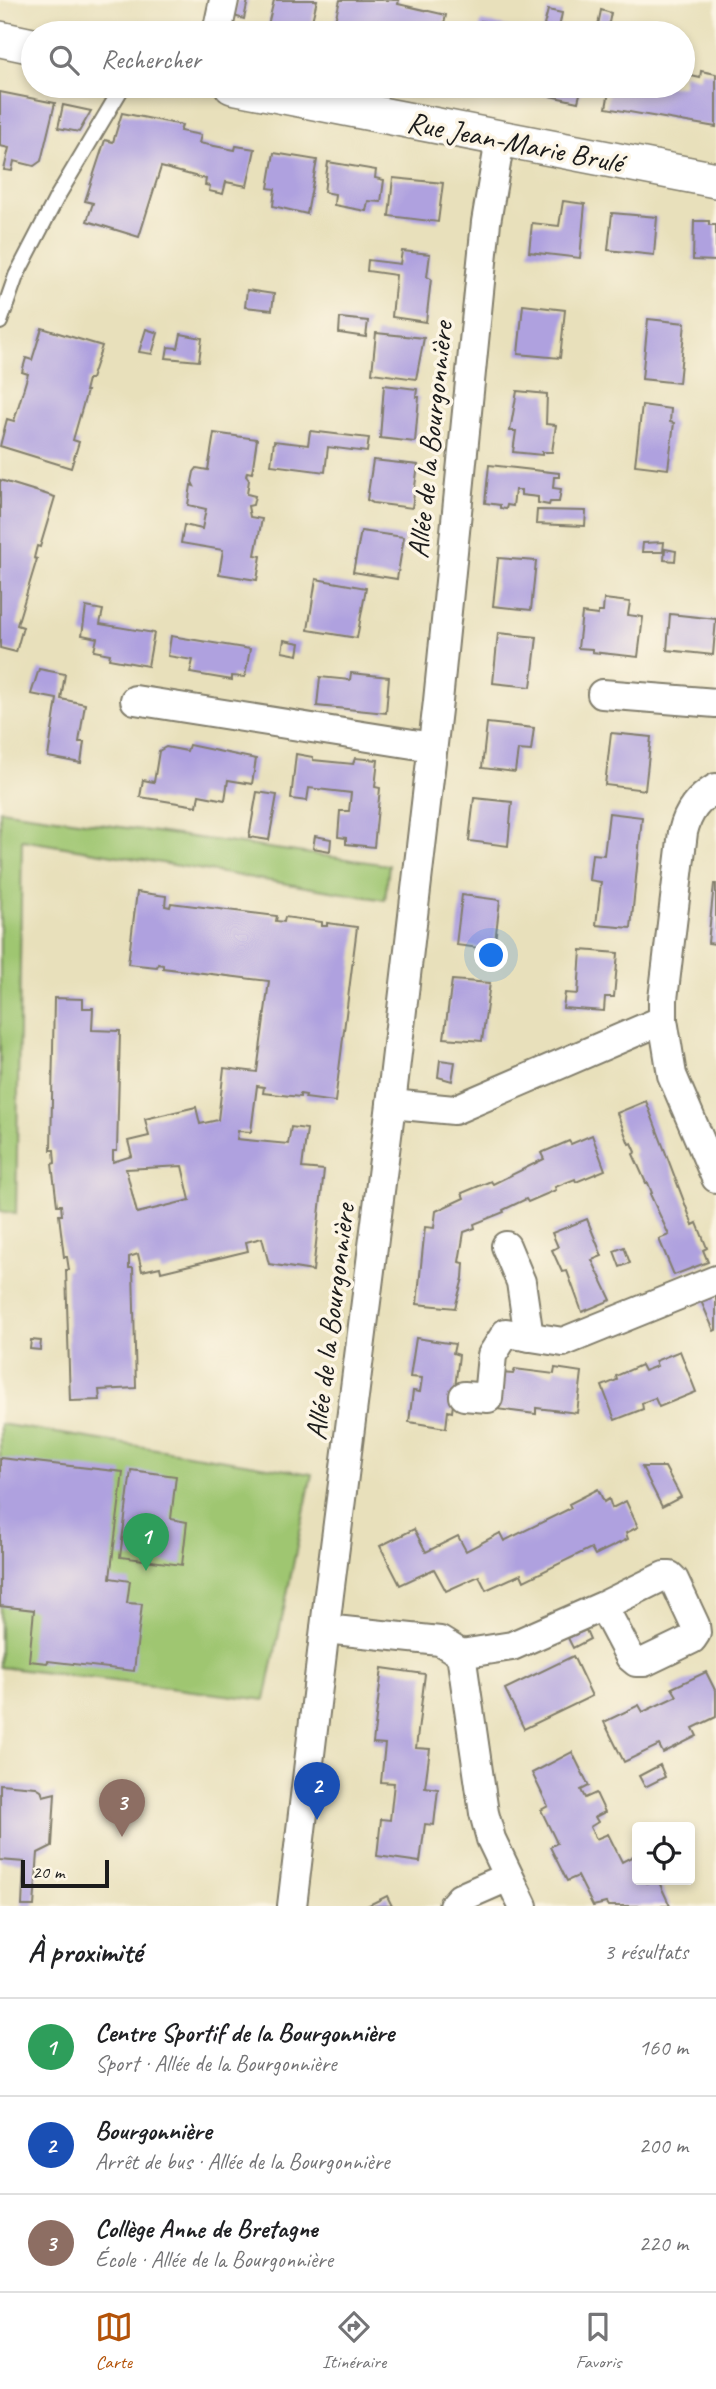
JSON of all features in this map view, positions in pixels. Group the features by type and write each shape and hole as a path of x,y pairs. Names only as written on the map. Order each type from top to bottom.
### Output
{"street":[{"path":"220,21 224,0"},
{"path":"0,39 21,43"},
{"name":"Rue Jean-Marie Brulé","path":"293,98 716,180"},
{"name":"Allée de la Bourgonnière","path":"292,1906 391,1104 432,747 485,236 500,139"},
{"path":"602,694 716,703"},
{"path":"135,700 432,747"},
{"path":"716,788 694,806 682,832 663,999 663,1020 672,1075 716,1178"},
{"path":"391,1104 454,1110 663,1020"},
{"path":"506,1246 521,1282 529,1337"},
{"path":"464,1396 488,1398 492,1355 506,1333 563,1342 716,1280"},
{"path":"325,1629 440,1641 461,1654 512,1646 603,1606"},
{"path":"461,1654 484,1813 491,1839 523,1906"},
{"path":"453,1906 460,1898 508,1877"}],"lane":[{"path":"0,322 16,276 57,197 116,98"}],"green space":[{"path":"0,810 389,865 385,900 22,840 16,1214 0,1211"},
{"path":"0,1424 312,1474 265,1700 0,1667"}],"building":[{"path":"237,0 248,0 244,19 234,16"},
{"path":"274,0 317,0 312,21 269,21"},
{"path":"340,0 399,0 398,4 446,15 445,21 335,21"},
{"path":"548,10 562,13 560,21 545,21"},
{"path":"601,10 611,13 609,21 599,21"},
{"path":"701,71 716,74 716,127 606,108 608,98 695,98 695,77 700,78"},
{"path":"0,92 55,103 41,161 34,166 14,161 12,171 4,170 9,148 0,146"},
{"path":"559,98 579,98 578,102"},
{"path":"63,105 91,111 79,132 58,128"},
{"path":"122,113 182,125 180,131 201,135 199,143 235,150 236,146 255,149 247,186 226,182 223,194 209,191 210,186 205,185 206,179 161,167 139,237 87,221 93,203 85,201 105,140 113,142"},
{"path":"274,153 317,160 307,214 273,206 275,189 268,188"},
{"path":"328,162 376,170 375,178 384,180 381,202 368,201 366,211 334,205 335,194 324,192"},
{"path":"393,178 443,183 438,222 389,216"},
{"path":"563,201 585,204 580,258 529,252 532,223 559,226"},
{"path":"612,213 657,217 654,255 608,250"},
{"path":"694,221 709,221 709,225 716,225 716,261 693,260"},
{"path":"402,251 430,254 427,277 431,279 426,322 392,317 396,275 367,271 368,260 400,264"},
{"path":"247,290 274,294 272,310 245,307"},
{"path":"523,305 565,310 560,358 518,354"},
{"path":"340,318 368,321 366,337 339,333"},
{"path":"648,319 685,323 679,383 642,379"},
{"path":"42,328 102,346 91,379 88,379 73,440 79,442 71,468 0,446 7,419 14,421 28,374 22,372 26,358 32,360"},
{"path":"146,329 158,333 152,354 139,352"},
{"path":"376,333 424,338 416,379 372,373"},
{"path":"181,334 202,338 199,361 166,358 168,347 178,348"},
{"path":"384,385 417,389 416,397 419,397 415,442 380,438"},
{"path":"517,391 547,394 546,424 556,425 552,452 542,452 542,455 513,452 516,431 510,431"},
{"path":"642,405 671,409 670,422 674,423 668,469 635,465"},
{"path":"310,431 369,438 367,452 328,447 325,472 271,465 274,441 308,445"},
{"path":"214,433 257,439 252,473 247,472 246,476 249,480 247,494 255,496 253,505 248,506 250,517 262,519 255,555 261,556 257,580 219,574 223,550 181,543 184,525 202,529 206,509 188,505 191,485 194,486 194,472 197,468 208,470"},
{"path":"373,460 418,465 412,508 367,500"},
{"path":"489,465 559,473 559,477 554,477 553,488 561,489 559,502 550,502 549,505 538,503 538,497 521,495 521,490 515,490 513,506 507,505 506,509 500,508 500,505 485,503"},
{"path":"0,480 55,497 40,547 37,546 34,558 37,559 17,625 23,627 16,652 0,648"},
{"path":"537,510 586,511 585,526 536,524"},
{"path":"361,531 404,537 397,579 353,572"},
{"path":"664,542 663,552 642,552 643,543"},
{"path":"665,549 676,551 675,561 664,560"},
{"path":"498,558 536,561 531,610 493,606"},
{"path":"316,579 366,588 357,638 308,630"},
{"path":"604,599 630,602 628,615 643,617 638,657 578,648 582,613 598,615 598,612 603,612"},
{"path":"86,607 103,610 100,624 154,633 148,666 109,659 110,654 94,651 97,638 82,635"},
{"path":"670,614 716,619 713,655 667,650"},
{"path":"498,633 537,637 531,687 493,683"},
{"path":"171,636 250,649 245,677 232,676 232,680 190,673 193,660 168,656"},
{"path":"284,640 300,643 298,655 282,652"},
{"path":"39,669 65,674 61,699 85,704 79,742 84,742 81,763 48,757 57,699 31,694"},
{"path":"351,673 389,677 386,713 317,706 320,677 350,680"},
{"path":"487,723 534,728 531,751 518,750 515,772 482,768"},
{"path":"611,733 651,737 645,790 605,785"},
{"path":"189,745 256,759 252,784 228,780 225,800 199,795 197,806 140,797 143,780 154,782 159,751 166,747 187,751"},
{"path":"296,754 313,757 313,760 353,764 355,758 378,760 375,787 380,788 374,847 346,844 346,838 338,837 340,811 349,811 351,793 309,788 307,801 291,799"},
{"path":"257,792 277,795 269,840 249,837"},
{"path":"474,798 512,802 508,846 469,841"},
{"path":"609,813 642,817 631,928 596,925 601,882 589,880 592,854 604,855"},
{"path":"315,836 331,839 330,851 313,848"},
{"path":"716,884 716,944 708,943"},
{"path":"137,892 166,896 165,906 170,907 171,903 277,916 276,921 284,922 285,917 322,922 322,926 327,926 327,923 357,927 335,1102 305,1098 306,1095 300,1094 300,1097 263,1093 264,1087 257,1086 251,1132 238,1131 237,1139 288,1144 291,1127 307,1129 302,1168 324,1170 313,1271 269,1264 262,1238 246,1242 248,1251 161,1272 160,1267 142,1271 138,1254 129,1257 129,1268 133,1268 136,1388 99,1390 100,1400 70,1401 66,1270 69,1270 67,1257 64,1257 59,1215 62,1215 61,1205 57,1205 52,1164 55,1163 54,1150 51,1150 54,998 83,999 83,1008 93,1008 92,1030 120,1031 117,1151 113,1151 113,1162 132,1156 128,1141 149,1136 145,1119 196,1107 200,1124 218,1120 224,1068 257,1072 269,981 163,968 163,965 158,964 157,967 128,964","holes":["182,1166 190,1200 137,1213 126,1169"]},
{"path":"462,895 500,900 494,950 456,945"},
{"path":"581,950 618,953 614,997 605,997 604,1011 563,1008 565,993 578,994"},
{"path":"452,980 490,983 482,1041 444,1038"},
{"path":"440,1060 455,1062 452,1081 438,1077"},
{"path":"646,1101 693,1225 697,1223 707,1248 703,1250 708,1262 674,1275 659,1239 669,1235 633,1154 636,1152 632,1143 629,1144 617,1113"},
{"path":"592,1135 605,1170 555,1187 556,1190 528,1202 526,1199 503,1210 504,1212 474,1224 475,1228 464,1232 459,1262 464,1263 463,1278 455,1308 417,1304 425,1227 434,1228 436,1211 464,1198 462,1193 491,1181 493,1184 544,1159 541,1153"},
{"path":"587,1219 602,1256 592,1260 611,1300 582,1312 567,1271 562,1272 552,1250 558,1247 552,1233"},
{"path":"624,1247 630,1263 620,1267 614,1251"},
{"path":"716,1295 716,1330 714,1331 701,1301"},
{"path":"416,1338 455,1344 453,1353 459,1355 452,1412 448,1411 446,1428 409,1422 413,1391 420,1392 422,1378 410,1377"},
{"path":"31,1340 41,1341 40,1350 30,1349"},
{"path":"680,1351 696,1392 659,1407 655,1398 642,1403 643,1409 615,1420 602,1386 617,1380 616,1376 641,1365 644,1371 657,1366 655,1361"},
{"path":"555,1368 582,1372 577,1413 536,1408 536,1414 496,1409 501,1373 513,1374 515,1369 554,1374"},
{"path":"0,1458 123,1472 110,1578 130,1581 127,1603 142,1604 134,1671 29,1661 34,1610 0,1606"},
{"path":"642,1467 665,1467 681,1497 662,1507"},
{"path":"131,1470 176,1476 171,1519 187,1522 182,1565 120,1557"},
{"path":"598,1489 604,1502 609,1499 612,1508 626,1501 638,1527 626,1533 628,1539 595,1555 591,1548 524,1581 521,1574 486,1590 479,1576 446,1591 434,1569 400,1585 380,1546 414,1529 426,1552 458,1536 466,1551 500,1533 504,1541 571,1508 569,1504"},
{"path":"586,1630 590,1639 573,1648 568,1638"},
{"path":"573,1656 592,1696 524,1729 505,1689"},
{"path":"382,1668 425,1674 416,1748 430,1749 425,1787 438,1789 434,1825 425,1824 420,1862 377,1856 381,1819 390,1820 394,1783 381,1782 385,1744 373,1743"},
{"path":"706,1672 716,1692 716,1717 693,1728 697,1736 663,1753 659,1745 624,1762 604,1722 639,1705 643,1712 677,1696 672,1688"},
{"path":"572,1752 589,1786 581,1790 585,1798 596,1793 605,1812 595,1817 598,1822 590,1827 596,1839 608,1834 622,1862 632,1857 632,1885 660,1885 670,1906 608,1906 606,1903 593,1906 578,1876 567,1881 550,1847 557,1843 541,1810 548,1806 532,1773"},
{"path":"660,1765 665,1777 645,1787 639,1776"},
{"path":"0,1784 36,1787 41,1790 43,1796 55,1793 52,1846 38,1853 34,1906 22,1906 24,1862 0,1860"},
{"path":"387,1896 392,1906 367,1906"}],"place":[{"name":"Centre Sportif de la Bourgonnière","path":"146,1571"},
{"name":"Bourgonnière","path":"317,1820"},
{"name":"Collège Anne de Bretagne","path":"122,1837"}]}
